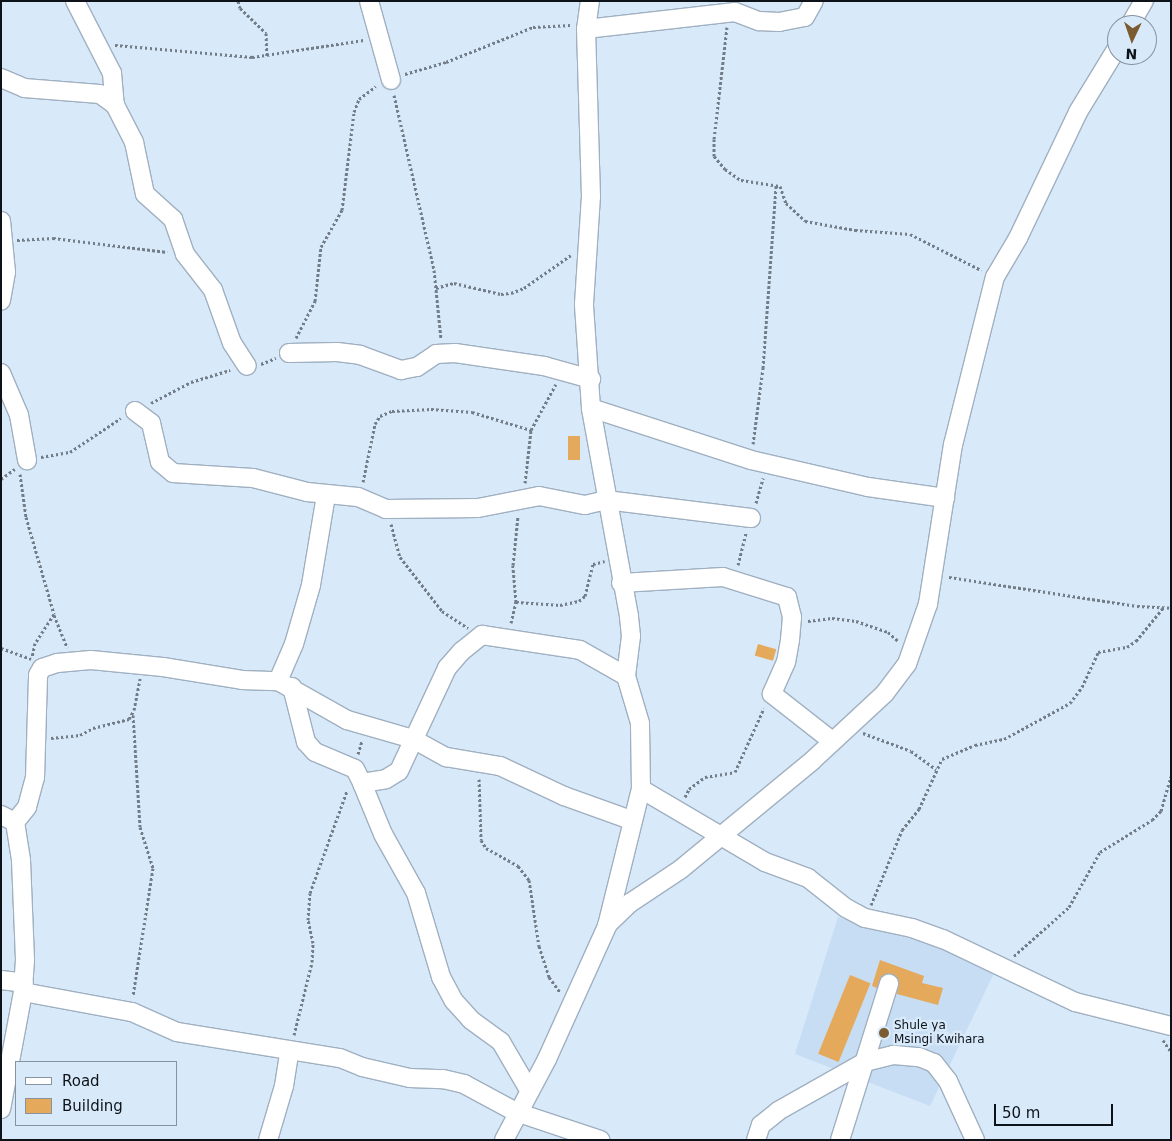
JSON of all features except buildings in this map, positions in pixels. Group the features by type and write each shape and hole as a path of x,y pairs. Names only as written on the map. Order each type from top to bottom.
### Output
{"street":[{"path":"75,1 85,26 101,50 112,73 115,105 134,142 145,194 173,219 185,254 213,290 232,343 248,366"},
{"path":"369,1 391,80"},
{"path":"504,1140 516,1112 547,1059 607,926 631,820 641,789 640,723 626,676 631,636 591,408 584,304 586,246 591,197 587,26 590,1"},
{"path":"587,26 728,12 741,12 766,23 779,22 805,17 814,1"},
{"path":"1136,15 1144,1"},
{"path":"607,926 630,903 722,837 832,741 899,676 916,644 933,576 953,445 995,277 1018,238 1078,112 1107,64"},
{"path":"1,78 24,88 100,94 115,105"},
{"path":"1,221 6,240 6,272 1,301"},
{"path":"289,353 337,352 360,355 401,370 417,367 443,353 562,370 590,379"},
{"path":"1,373 19,415 23,463"},
{"path":"591,408 750,460 868,487 945,498"},
{"path":"135,411 151,423 157,456 166,470 253,478 326,495 358,497 386,509 478,508 524,498 547,497 585,505 606,500 751,518"},
{"path":"326,495 312,578 285,684 301,731 310,747 358,776 395,774 447,668 462,651 486,635 580,650 626,676"},
{"path":"621,583 723,577 787,597 792,617 786,662 772,694 832,741"},
{"path":"1,1109 23,987 21,860 8,819 27,807 32,793 38,739 37,663 70,661 146,665 242,680 285,684 331,712 365,726 413,739 446,757 500,766 564,796 631,820"},
{"path":"358,776 383,834 416,893 427,938 445,985 454,1002 471,1020 501,1042 529,1090"},
{"path":"641,789 765,862 808,878 846,908 865,918 912,928 1004,966 1075,1002 1171,1026"},
{"path":"1,980 23,987 132,1012 177,1032 340,1058 362,1067 410,1078 442,1079 464,1084 516,1112 600,1140"},
{"path":"840,1140 889,984"},
{"path":"268,1140 284,1086 290,1050"},
{"path":"756,1140 761,1126 778,1111 865,1062 894,1055 919,1057 934,1063 948,1081 975,1140"}],"path":[{"path":"238,1 240,8 266,33 267,56"},
{"path":"728,12 714,156 725,169 741,180 776,185 783,190 786,203 805,221 855,230 910,234 995,277"},
{"path":"1,479 23,463 70,452 135,411 207,375 248,366 289,353 315,301 321,247 342,210 354,112 359,99 368,90 391,80 474,52 533,27 587,26"},
{"path":"101,50 119,44 237,57 267,56 379,38"},
{"path":"391,80 436,288 443,353"},
{"path":"750,460 762,378 776,185"},
{"path":"6,240 53,238 185,254"},
{"path":"436,288 454,283 501,294 511,293 524,288 586,246"},
{"path":"386,509 400,557 442,611 486,635 501,635 509,628 516,602 514,538 524,498 531,430 562,370"},
{"path":"358,497 366,476 374,424 380,416 392,411 458,410 490,416 531,430"},
{"path":"23,463 26,516 54,614 66,639 70,661"},
{"path":"516,602 560,605 579,601 585,596 593,564 618,559"},
{"path":"933,576 1171,608"},
{"path":"865,918 902,830 919,809 936,769 946,756 975,744 1004,739 1070,703 1082,687 1098,652 1127,647 1136,641 1163,608"},
{"path":"1,648 37,663 35,643 54,614"},
{"path":"792,617 799,621 832,618 856,621 888,632 902,643 916,644"},
{"path":"132,1012 153,868 140,827 133,715 136,688 146,665"},
{"path":"680,811 688,789 704,777 735,772 752,728 772,694"},
{"path":"38,739 80,735 93,728 125,721 133,715"},
{"path":"849,725 911,751 936,769"},
{"path":"290,1050 312,962 313,944 308,920 310,893 358,776 365,726"},
{"path":"478,763 482,840 486,848 518,866 529,880 539,946 549,977 554,987 572,1002"},
{"path":"1004,966 1069,907 1100,852 1152,820 1160,811 1171,776"}],"shaded area":[{"path":"838,917 998,965 930,1106 795,1054"}],"place":[{"name":"Shule ya Msingi Kwihara","path":"884,1033"}]}
